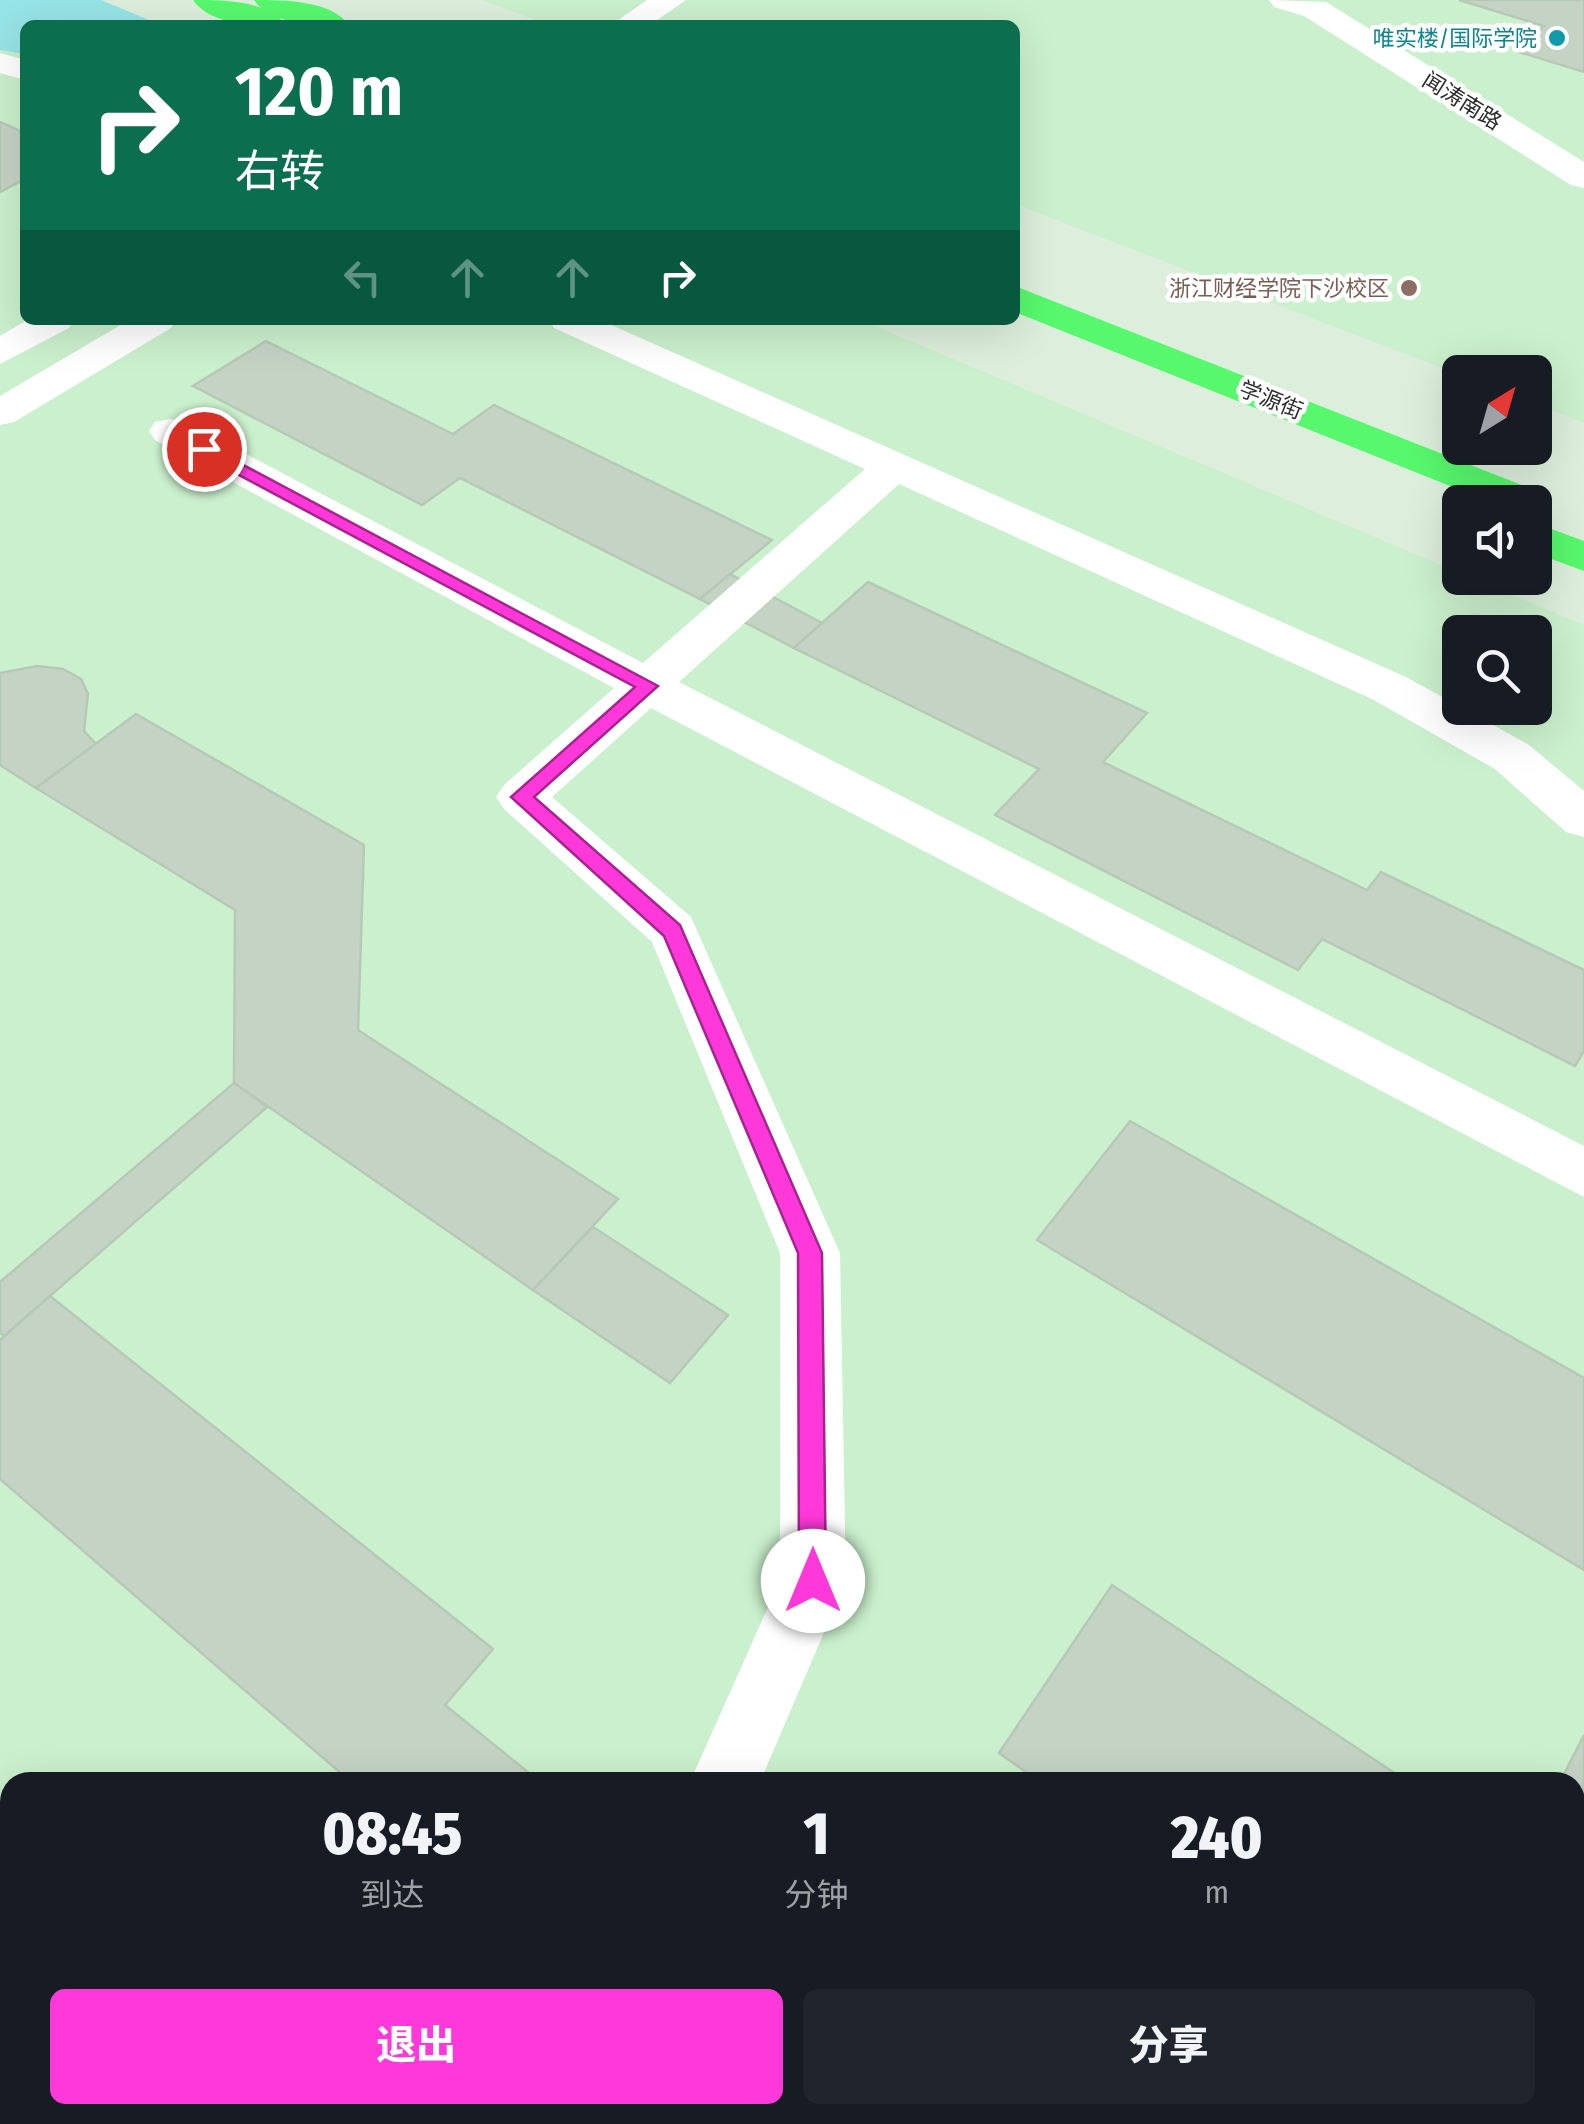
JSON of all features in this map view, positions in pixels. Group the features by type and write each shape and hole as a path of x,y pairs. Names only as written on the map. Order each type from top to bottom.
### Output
{"main road":[{"path":"209,0 258,20"},
{"path":"270,0 320,20"},
{"name":"学源街","path":"1020,300 1484,485"},
{"path":"1009,325 1442,500"},
{"path":"1552,513 1584,525"},
{"path":"1552,544 1584,557"}],"street":[{"path":"636,20 670,0"},
{"name":"闻涛南路","path":"1285,0 1316,10 1584,177"},
{"path":"0,352 46,325"},
{"path":"0,413 150,325"},
{"path":"579,325 1389,688 1512,757 1584,819"},
{"path":"170,431 648,686 1584,1173"},
{"path":"728,1772 813,1581 810,1253 673,931 521,797 892,468"}],"shaded area":[{"path":"0,0 101,0 149,20 20,20 20,325 873,325 1442,565 1442,595 1513,595 1584,625 1584,1772 0,1772"},
{"path":"0,0 101,0 149,20 20,20 20,53 0,50"},
{"name":"浙江财经学院下沙校区","path":"482,0 1584,0 1584,423 1552,411 1552,355 1442,355 1442,368 1020,206 1020,20 535,20"}],"building":[{"name":"唯实楼/国际学院","path":"1459,0 1584,0 1584,72 1516,51 1544,26"},
{"path":"0,122 20,131 20,182 0,192"},
{"path":"266,341 453,434 494,405 772,540 700,599 460,478 422,505 193,386"},
{"path":"730,574 822,623 794,648 700,599"},
{"path":"868,582 1147,713 1103,762 1367,890 1381,872 1584,970 1584,1051 1575,1066 1322,939 1298,970 995,815 1039,769 794,648"},
{"path":"37,666 63,669 81,679 88,694 84,731 96,744 36,788 0,765 0,673"},
{"path":"136,714 364,845 358,1030 618,1199 533,1290 234,1083 235,910 36,788"},
{"path":"234,1083 267,1107 4,1336 0,1333 0,1282"},
{"path":"1130,1121 1584,1378 1584,1570 1037,1240"},
{"path":"593,1227 728,1315 670,1383 533,1290"},
{"path":"50,1296 493,1649 445,1705 528,1772 339,1772 0,1479 0,1340"},
{"path":"1112,1585 1393,1772 1026,1772 999,1753"},
{"path":"1584,1735 1584,1772 1565,1772"}],"place":[{"name":"唯实楼/国际学院","path":"1557,38"},
{"name":"浙江财经学院下沙校区","path":"1409,288"}],"route":[{"path":"204,449 648,686 521,797 673,931 810,1253 813,1581"}]}
